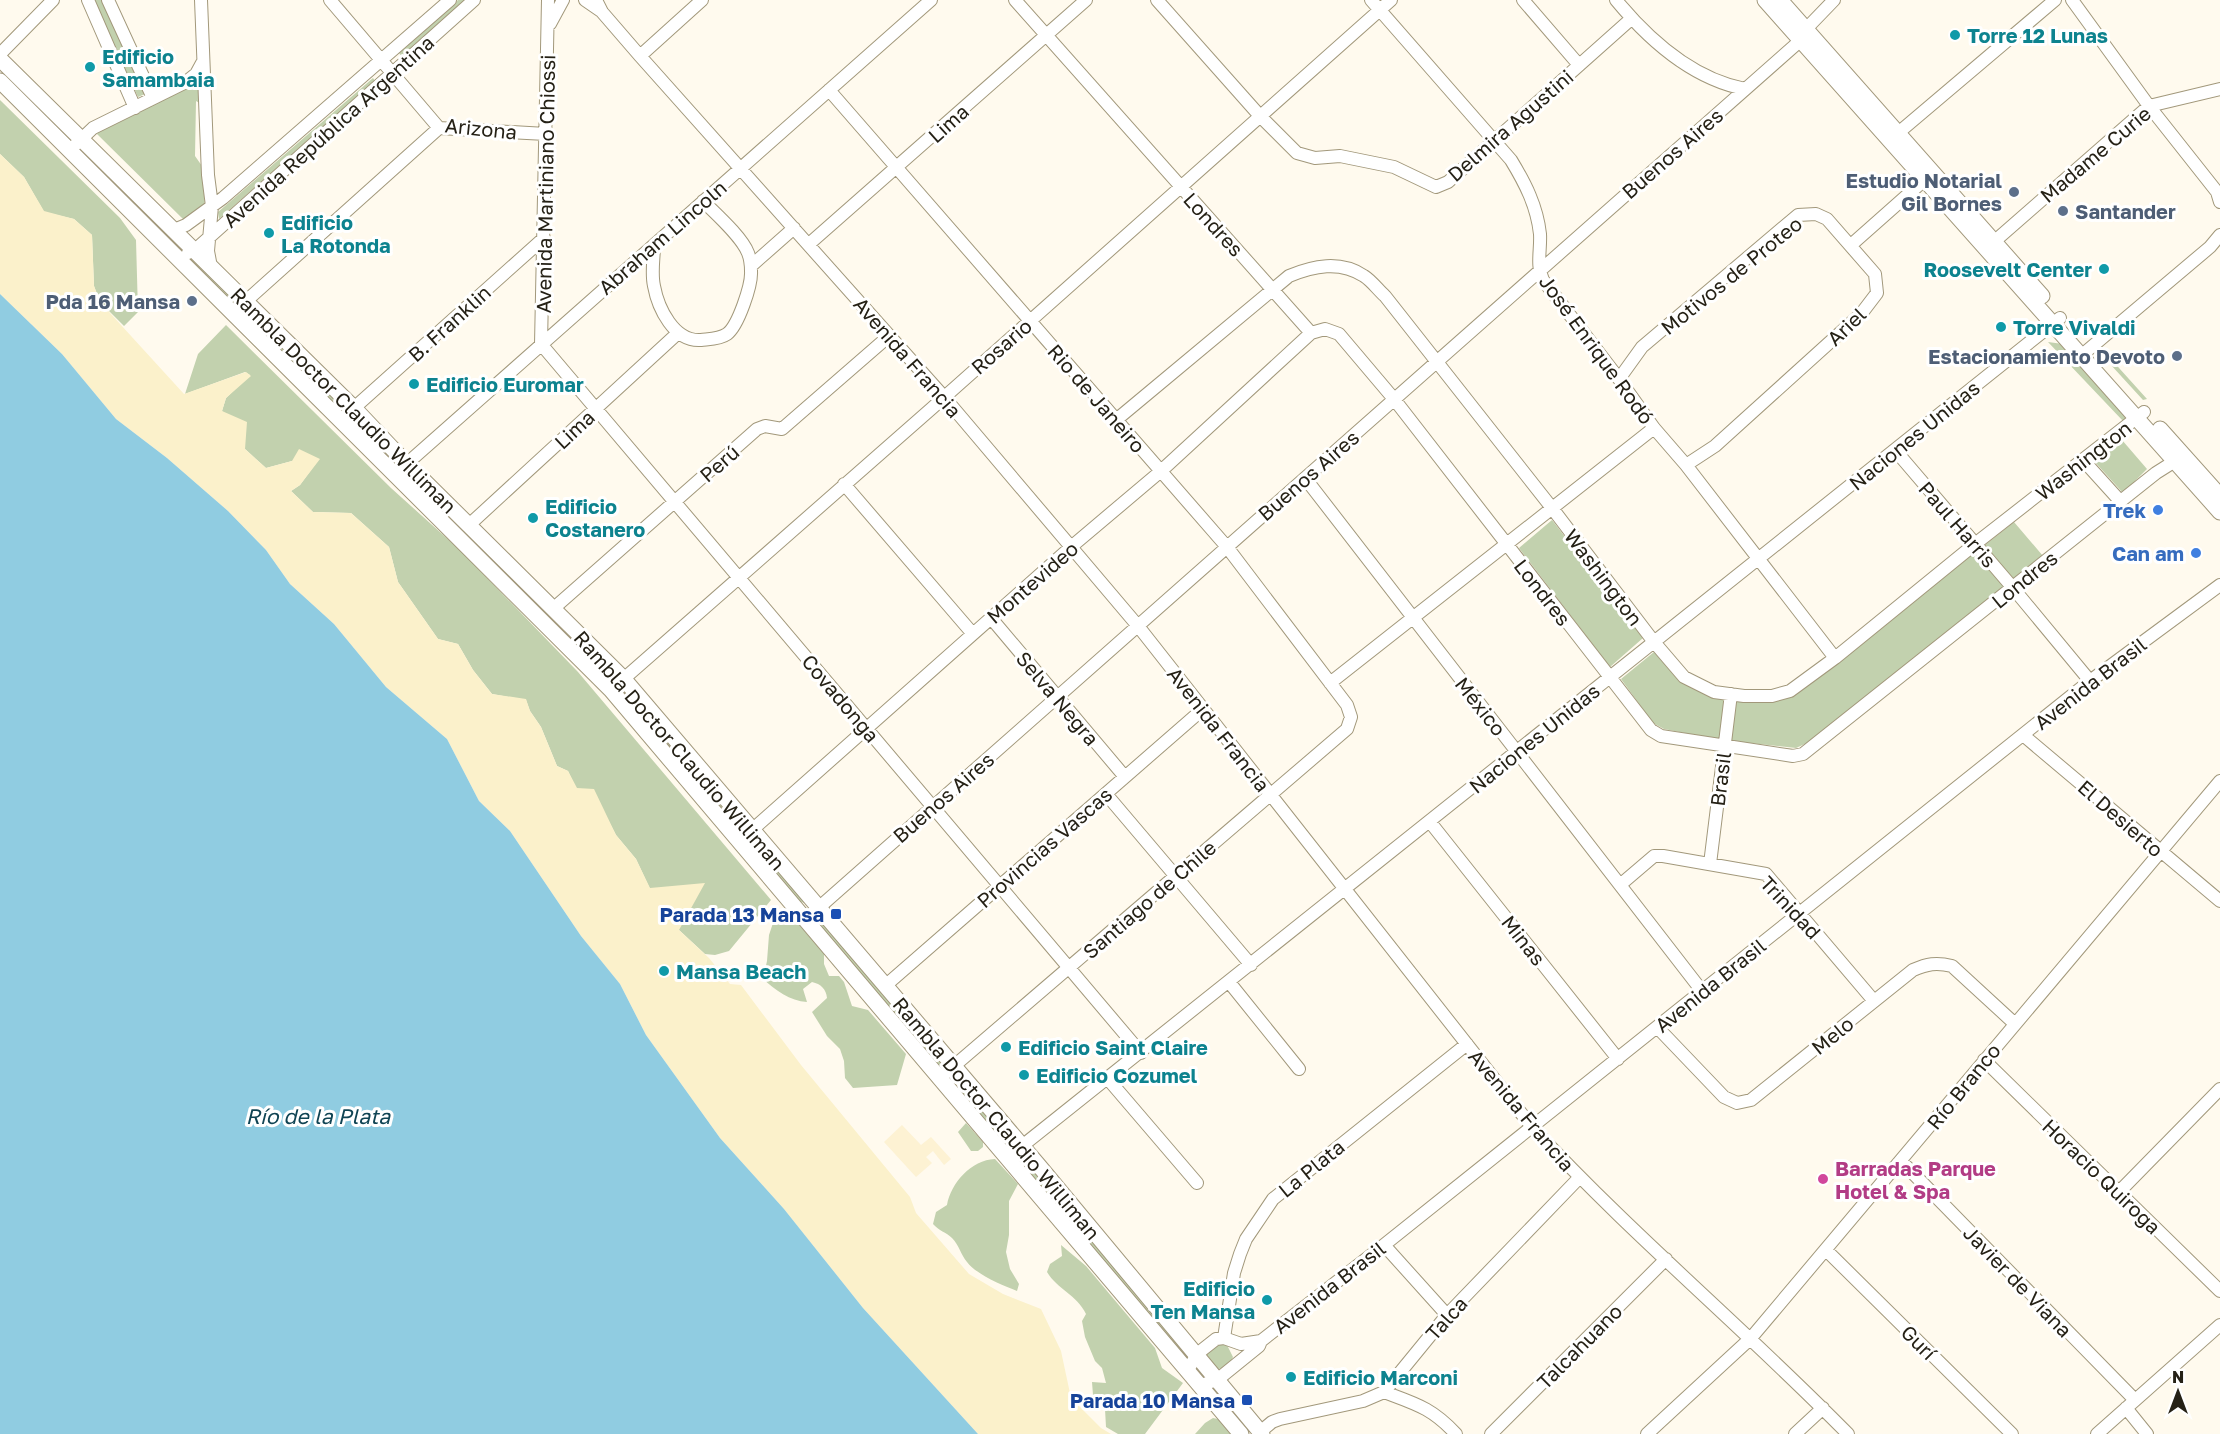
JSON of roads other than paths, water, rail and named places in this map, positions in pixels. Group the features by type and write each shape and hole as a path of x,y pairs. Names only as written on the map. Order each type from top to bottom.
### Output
{"main road":[{"path":"1765,0 1803,35 1894,136 2085,352 2220,512"},
{"path":"1780,0 1803,35"},
{"name":"Rambla Doctor Claudio Williman","path":"0,59 179,258 394,476 611,690 1241,1434"},
{"name":"Rambla Doctor Claudio Williman","path":"0,81 195,250 623,678 1022,1146 1261,1433"},
{"path":"2140,416 2220,496"}],"street":[{"path":"0,54 53,0"},
{"path":"88,0 135,108"},
{"path":"108,0 153,98"},
{"path":"201,0 202,63 205,76 208,175 212,206 208,251 211,267"},
{"name":"Arizona","path":"330,0 440,128 546,134"},
{"name":"Avenida República Argentina","path":"174,230 186,225 212,206 450,0"},
{"name":"Avenida República Argentina","path":"179,258 195,250 474,0"},
{"name":"Avenida Martiniano Chiossi","path":"541,344 548,0"},
{"name":"Avenida Martiniano Chiossi","path":"549,25 563,0"},
{"name":"Avenida Francia","path":"585,0 602,12 809,244 944,397 1138,626 1532,1127 1579,1178 1751,1338 1848,1434"},
{"name":"Avenida Francia","path":"596,0 602,12"},
{"path":"640,56 702,0"},
{"name":"Abraham Lincoln","path":"394,476 931,0"},
{"name":"Londres","path":"1014,0 1311,333 1325,329 1339,334 1394,399 1651,730 1661,736 1793,756 1803,754 2175,461"},
{"name":"Lima","path":"809,244 1086,0"},
{"name":"Delmira Agustini","path":"1157,0 1260,116 1297,153 1315,158 1340,156 1394,167 1436,187 1448,182 1631,19"},
{"name":"Rosario","path":"611,690 1181,187 1260,116 1376,5 1391,0"},
{"path":"1523,0 1579,65"},
{"path":"1616,0 1631,19 1695,71 1730,86 1745,89"},
{"name":"Buenos Aires","path":"806,919 1745,89 1803,35 1834,0"},
{"path":"1894,136 2055,0"},
{"path":"2072,0 2149,106 2217,192 2220,202"},
{"name":"José Enrique Rodó","path":"1376,5 1511,160 1527,187 1537,217 1540,236 1539,271 1543,280 1654,428 1686,465 1835,658"},
{"path":"75,145 93,128 186,82 196,74 202,63"},
{"name":"Madame Curie","path":"1990,245 2149,106 2220,89"},
{"name":"Rio de Janeiro","path":"829,90 1227,547 1347,705 1352,717"},
{"path":"246,302 440,128"},
{"path":"1851,244 1929,176"},
{"path":"654,245 654,286 664,315 678,333 692,341 715,339 727,334 734,326 745,300 752,272 751,266 748,251 728,225 703,201"},
{"name":"Motivos de Proteo","path":"1619,379 1642,347 1798,215 1816,213 1827,219 1851,244"},
{"path":"751,266 794,228"},
{"path":"2085,352 2210,247 2220,235"},
{"name":"B. Franklin","path":"354,408 544,238"},
{"name":"Ariel","path":"1686,465 1715,446 1873,300 1877,293 1875,274 1851,244"},
{"name":"Washington","path":"1116,420 1289,276 1312,267 1337,266 1363,275 1385,296 1654,642 1684,677 1714,692 1772,696 1790,691 1835,658 1975,544 2140,416"},
{"name":"Naciones Unidas","path":"1007,1158 2056,321"},
{"name":"Lima","path":"469,525 678,333"},
{"name":"Montevideo","path":"752,830 1071,547 1161,471 1311,333"},
{"name":"Perú","path":"554,608 758,429 765,426 782,429 890,336"},
{"name":"Covadonga","path":"541,344 1141,1053"},
{"path":"1330,683 1654,428"},
{"name":"Paul Harris","path":"1895,450 2090,681"},
{"path":"2083,460 2121,502"},
{"name":"México","path":"1305,478 1702,992"},
{"path":"844,484 973,634"},
{"name":"Avenida Brasil","path":"1201,1385 1217,1380 1259,1346 1261,1341 2090,681 2220,585"},
{"name":"Selva Negra","path":"991,618 1125,777"},
{"name":"Brasil","path":"1710,864 1731,694"},
{"name":"Provincias Vascas","path":"885,986 1203,709"},
{"name":"Santiago de Chile","path":"940,1078 1347,729 1352,717"},
{"name":"El Desierto","path":"2023,735 2220,901"},
{"name":"Río Branco","path":"1648,1433 1751,1338 2220,781"},
{"path":"1106,794 1251,964"},
{"name":"Minas","path":"1430,822 1618,1059"},
{"name":"Trinidad","path":"1620,885 1654,856 1766,874 1874,1001"},
{"name":"Melo","path":"1657,1027 1724,1097 1737,1103 1751,1100 1912,970 1928,964 1939,962 1952,966 2014,1023"},
{"path":"1229,982 1299,1069"},
{"name":"La Plata","path":"1238,1362 1229,1340 1234,1273 1246,1239 1273,1199 1467,1044"},
{"name":"Horacio Quiroga","path":"1984,1060 2220,1291"},
{"path":"1108,1079 1197,1183"},
{"path":"2118,1193 2220,1089"},
{"name":"Javier de Viana","path":"1901,1161 2131,1404 2147,1434"},
{"name":"Talca","path":"1261,1433 1272,1422 1280,1419 1363,1401 1384,1392 1447,1316 1579,1178"},
{"path":"1384,1245 1447,1316"},
{"name":"Gurí","path":"1826,1250 2012,1434"},
{"name":"Talcahuano","path":"1491,1434 1666,1259"},
{"path":"2097,1434 2218,1329"},
{"path":"1188,1370 1197,1354 1216,1339 1247,1344 1261,1341"},
{"path":"1384,1392 1427,1409 1441,1418 1456,1434"},
{"path":"1795,1434 1823,1408"}],"water":[{"name":"Río de la Plata","path":"0,294 62,354 116,419 167,458 228,511 266,550 290,584 334,624 386,687 447,739 479,801 510,831 581,936 620,984 646,1035 720,1138 784,1209 863,1308 978,1434 0,1434"}],"place":[{"name":"Torre 12 Lunas","path":"1955,35"},
{"name":"Edificio Samambaia","path":"90,67"},
{"name":"Estudio Notarial Gil Bornes","path":"2014,192"},
{"name":"Santander","path":"2063,211"},
{"name":"Edificio La Rotonda","path":"269,233"},
{"name":"Roosevelt Center","path":"2104,269"},
{"name":"Pda 16 Mansa","path":"192,301"},
{"name":"Torre Vivaldi","path":"2001,327"},
{"name":"Estacionamiento Devoto","path":"2177,356"},
{"name":"Edificio Euromar","path":"414,384"},
{"name":"Trek","path":"2158,510"},
{"name":"Edificio Costanero","path":"533,518"},
{"name":"Can am","path":"2196,553"},
{"name":"Parada 13 Mansa","path":"836,914"},
{"name":"Mansa Beach","path":"664,971"},
{"name":"Edificio Saint Claire","path":"1006,1047"},
{"name":"Edificio Cozumel","path":"1024,1075"},
{"name":"Barradas Parque Hotel & Spa","path":"1823,1179"},
{"name":"Edificio Ten Mansa","path":"1267,1300"},
{"name":"Edificio Marconi","path":"1291,1377"},
{"name":"Parada 10 Mansa","path":"1247,1400"}]}
